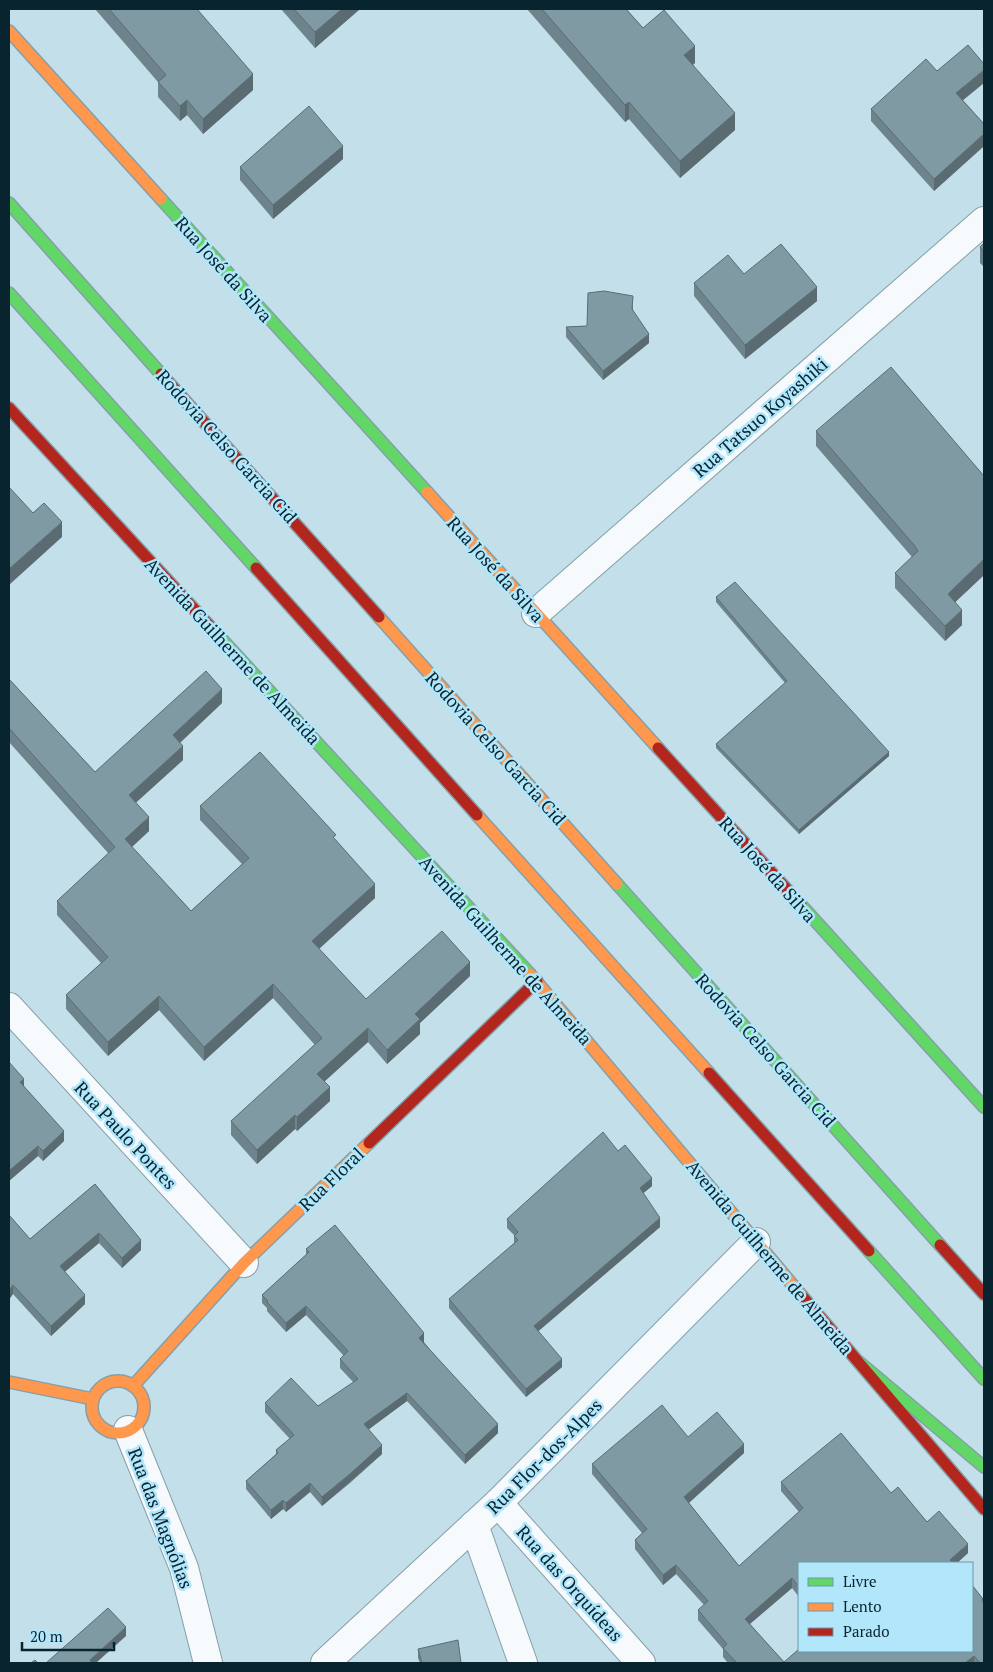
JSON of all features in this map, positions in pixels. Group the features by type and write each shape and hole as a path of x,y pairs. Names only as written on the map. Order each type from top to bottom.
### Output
{"main road":[{"name":"Rua José da Silva","path":"9,31 984,1107"},
{"name":"Rodovia Celso Garcia Cid","path":"9,203 984,1294"},
{"path":"9,293 984,1379"},
{"name":"Avenida Guilherme de Almeida","path":"9,408 537,981 984,1509"},
{"name":"Rua Floral","path":"133,1386 244,1263 537,981"},
{"path":"859,1362 984,1467"},
{"path":"117,1381 133,1386 140,1393 144,1410 136,1426 120,1432 110,1432 102,1428 96,1422 92,1407 93,1399 102,1386 109,1382 117,1381"},
{"path":"9,1382 93,1399"}],"street":[{"name":"Rua Tatsuo Koyashiki","path":"536,613 984,221"},
{"name":"Rua Paulo Pontes","path":"9,1007 244,1263"},
{"name":"Rua Flor-dos-Alpes","path":"325,1663 498,1503 756,1242"},
{"name":"Rua das Magnólias","path":"128,1430 184,1568 208,1663"},
{"name":"Rua das Orquídeas","path":"498,1503 641,1663"},
{"path":"474,1525 523,1663"}],"building":[{"path":"109,9 197,9 253,74 203,119 187,100 180,106 158,82 166,75"},
{"path":"294,9 342,9 315,32"},
{"path":"542,9 626,9 643,28 664,10 695,46 684,55 735,113 680,161 629,102 625,105"},
{"path":"968,45 984,64 984,70 956,93 984,124 984,134 934,179 871,109 926,59 937,71"},
{"path":"309,106 343,146 273,205 240,167"},
{"path":"984,243 984,252 980,247"},
{"path":"781,244 817,287 745,345 694,283 728,255 744,274"},
{"path":"604,291 633,296 632,309 649,334 603,371 566,327 587,326 588,293"},
{"path":"891,367 984,476 984,559 948,594 962,610 945,626 895,573 918,551 816,431"},
{"path":"9,487 33,513 44,503 62,522 9,569"},
{"path":"735,582 889,752 799,830 716,744 787,681 716,597"},
{"path":"206,671 222,689 173,735 183,746 129,795 149,817 125,839 191,911 249,858 200,806 260,752 336,835 333,837 375,884 312,941 366,999 442,931 470,962 415,1014 420,1019 387,1050 368,1028 317,1074 330,1087 297,1117 295,1115 257,1150 231,1121 322,1038 273,984 204,1047 159,996 108,1042 66,995 108,957 57,901 115,847 9,728 9,679 95,772"},
{"path":"9,1062 24,1079 20,1082 64,1131 43,1151 38,1146 9,1171"},
{"path":"603,1132 618,1151 625,1145 652,1178 640,1188 660,1218 534,1326 562,1359 526,1389 449,1299 518,1240 514,1236 518,1232 507,1219"},
{"path":"95,1184 141,1240 122,1258 99,1233 60,1266 85,1295 51,1326 13,1285 9,1291 9,1215 30,1239"},
{"path":"335,1225 424,1333 419,1338 498,1424 465,1455 407,1393 364,1424 382,1445 350,1474 322,1497 310,1483 286,1503 283,1500 271,1510 246,1481 278,1453 276,1450 294,1435 265,1403 291,1378 318,1406 358,1379 340,1359 348,1351 306,1306 286,1323 262,1295 309,1252 306,1249"},
{"path":"662,1405 688,1437 717,1412 744,1444 684,1497 739,1566 803,1508 781,1482 841,1433 891,1493 898,1487 927,1522 939,1511 968,1544 950,1560 952,1562 798,1562 798,1586 792,1578 745,1619 784,1662 798,1650 798,1652 973,1652 973,1586 983,1599 984,1604 984,1663 980,1663 974,1656 965,1663 737,1663 723,1648 727,1644 698,1610 708,1601 676,1565 663,1575 635,1540 647,1529 592,1464"},
{"path":"108,1608 126,1627 90,1660 92,1663 46,1663"},
{"path":"458,1640 461,1663 422,1663 418,1649"}],"traffic: fast":[{"path":"161,199 427,492"},
{"path":"9,203 161,374"},
{"path":"9,293 256,568"},
{"path":"216,633 530,974"},
{"path":"617,884 940,1245"},
{"path":"801,905 984,1107"},
{"path":"869,1251 984,1379"},
{"path":"859,1362 984,1467"}],"traffic: slow":[{"path":"9,31 161,199"},
{"path":"427,492 658,748"},
{"path":"379,617 617,884"},
{"path":"477,815 709,1073"},
{"path":"530,974 802,1296"},
{"path":"133,1386 244,1263 369,1143"},
{"path":"118,1381 128,1383 136,1389 142,1397 144,1407 142,1417 136,1425 128,1431 118,1433 108,1431 100,1425 94,1417 92,1407 94,1397 100,1389 108,1383 118,1381"},
{"path":"9,1382 93,1399"}],"traffic: jam":[{"path":"161,374 379,617"},
{"path":"9,408 216,633"},
{"path":"256,568 477,815"},
{"path":"658,748 801,905"},
{"path":"369,1143 537,981"},
{"path":"709,1073 869,1251"},
{"path":"940,1245 984,1294"},
{"path":"802,1296 984,1509"}]}
